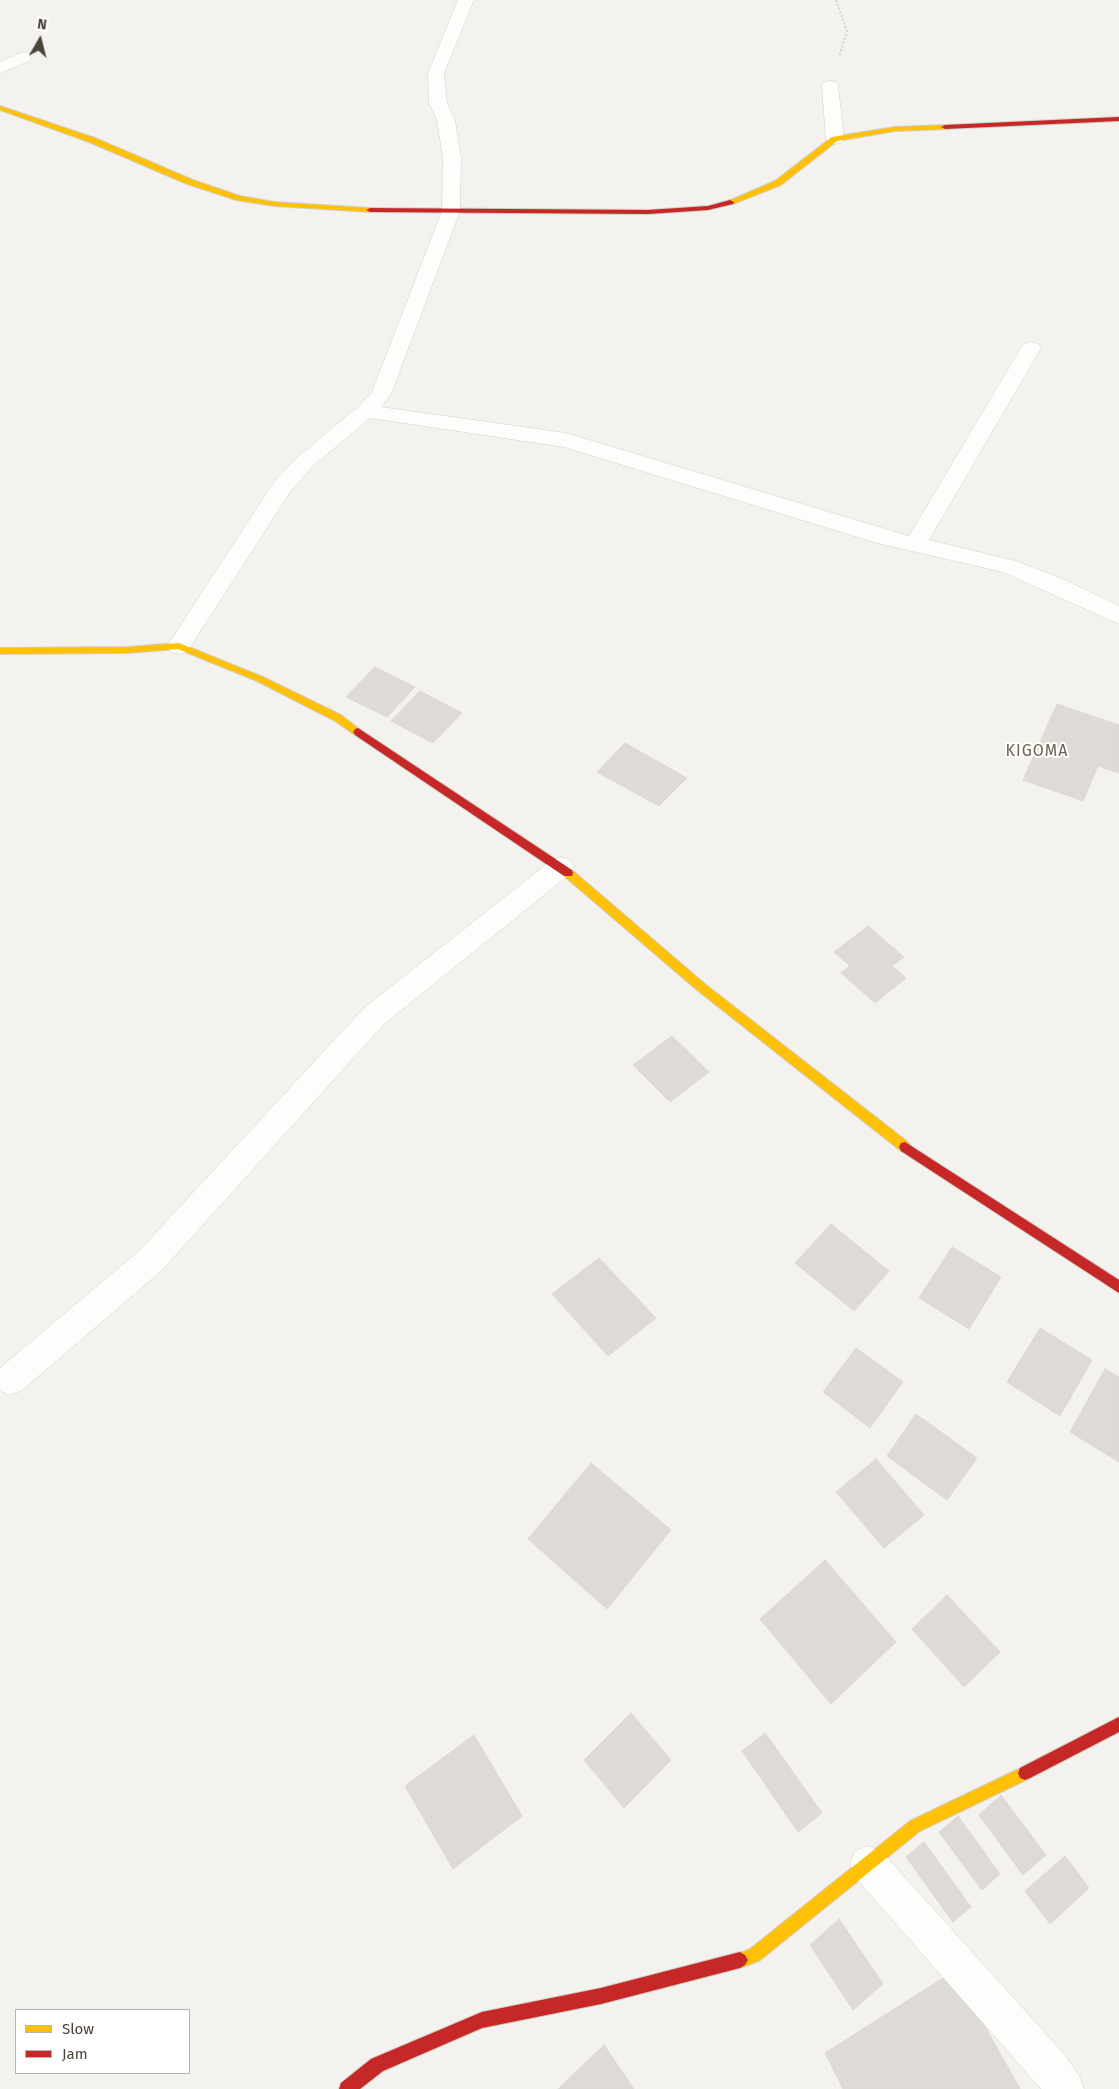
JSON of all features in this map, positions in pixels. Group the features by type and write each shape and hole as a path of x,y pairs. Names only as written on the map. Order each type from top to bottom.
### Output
{"street":[{"path":"179,646 282,487 306,461 366,411 381,394 451,211 452,158 446,120 438,103 436,73 466,0"},
{"path":"0,68 23,57"},
{"path":"830,86 835,140"},
{"path":"0,108 92,140 190,182 239,198 274,204 344,210 648,212 708,208 743,198 778,183 835,140 896,129 1119,119"},
{"path":"915,545 1031,348"},
{"path":"366,411 566,440 886,538 1008,566 1119,616"},
{"path":"0,651 127,650 179,646 260,679 338,718 426,779 561,867 701,987 908,1149 1119,1287"},
{"path":"10,1380 150,1261 374,1016 561,867"},
{"path":"347,2089 376,2065 482,2020 601,1996 754,1956 915,1826 1073,1750 1119,1724"},
{"path":"868,1864 1049,2067 1066,2089"}],"path":[{"path":"830,86 847,31 836,0"}],"building":[{"path":"375,667 415,687 387,717 346,697"},
{"path":"420,691 462,713 433,743 391,721"},
{"path":"1057,704 1119,725 1119,773 1098,766 1083,801 1023,780"},
{"path":"625,743 687,778 659,806 597,772"},
{"path":"868,926 904,957 892,966 906,978 875,1003 841,973 850,966 834,952"},
{"path":"672,1036 709,1072 670,1102 633,1065"},
{"path":"831,1224 889,1271 854,1311 795,1263"},
{"path":"952,1247 1001,1277 969,1329 919,1298"},
{"path":"599,1258 656,1318 608,1356 552,1294"},
{"path":"1040,1328 1092,1360 1060,1416 1007,1382"},
{"path":"856,1348 903,1382 870,1428 823,1392"},
{"path":"1105,1369 1119,1377 1119,1462 1070,1432"},
{"path":"916,1414 977,1458 947,1500 887,1456"},
{"path":"876,1459 924,1515 884,1548 836,1492"},
{"path":"591,1463 671,1530 607,1609 528,1539"},
{"path":"825,1560 896,1642 831,1704 760,1619"},
{"path":"947,1595 1000,1652 964,1687 912,1629"},
{"path":"631,1713 671,1760 624,1808 584,1760"},
{"path":"765,1733 822,1813 798,1832 742,1751"},
{"path":"474,1735 522,1816 453,1869 405,1786"},
{"path":"1001,1795 1046,1855 1023,1875 979,1815"},
{"path":"958,1816 1000,1874 982,1890 939,1832"},
{"path":"924,1842 971,1907 953,1922 906,1857"},
{"path":"1065,1856 1089,1888 1050,1924 1025,1891"},
{"path":"839,1919 883,1984 853,2010 810,1945"},
{"path":"954,1971 1020,2089 843,2089 825,2053"},
{"path":"604,2045 634,2089 558,2089"}],"traffic: slow":[{"path":"0,108 92,140 190,182 239,198 274,204 370,210"},
{"path":"730,202 778,183 835,139 895,129 945,127"},
{"path":"0,651 127,650 179,646 260,679 338,718 358,732"},
{"path":"568,873 701,987 905,1147"},
{"path":"740,1960 754,1956 915,1826 1025,1773"}],"traffic: jam":[{"path":"945,127 1119,119"},
{"path":"370,210 648,212 708,208 730,202"},
{"path":"358,732 568,873"},
{"path":"905,1147 1119,1287"},
{"path":"1025,1773 1119,1724"},
{"path":"347,2089 377,2065 482,2020 601,1996 740,1960"}],"district":[{"name":"KIGOMA","path":"1037,752"}]}
